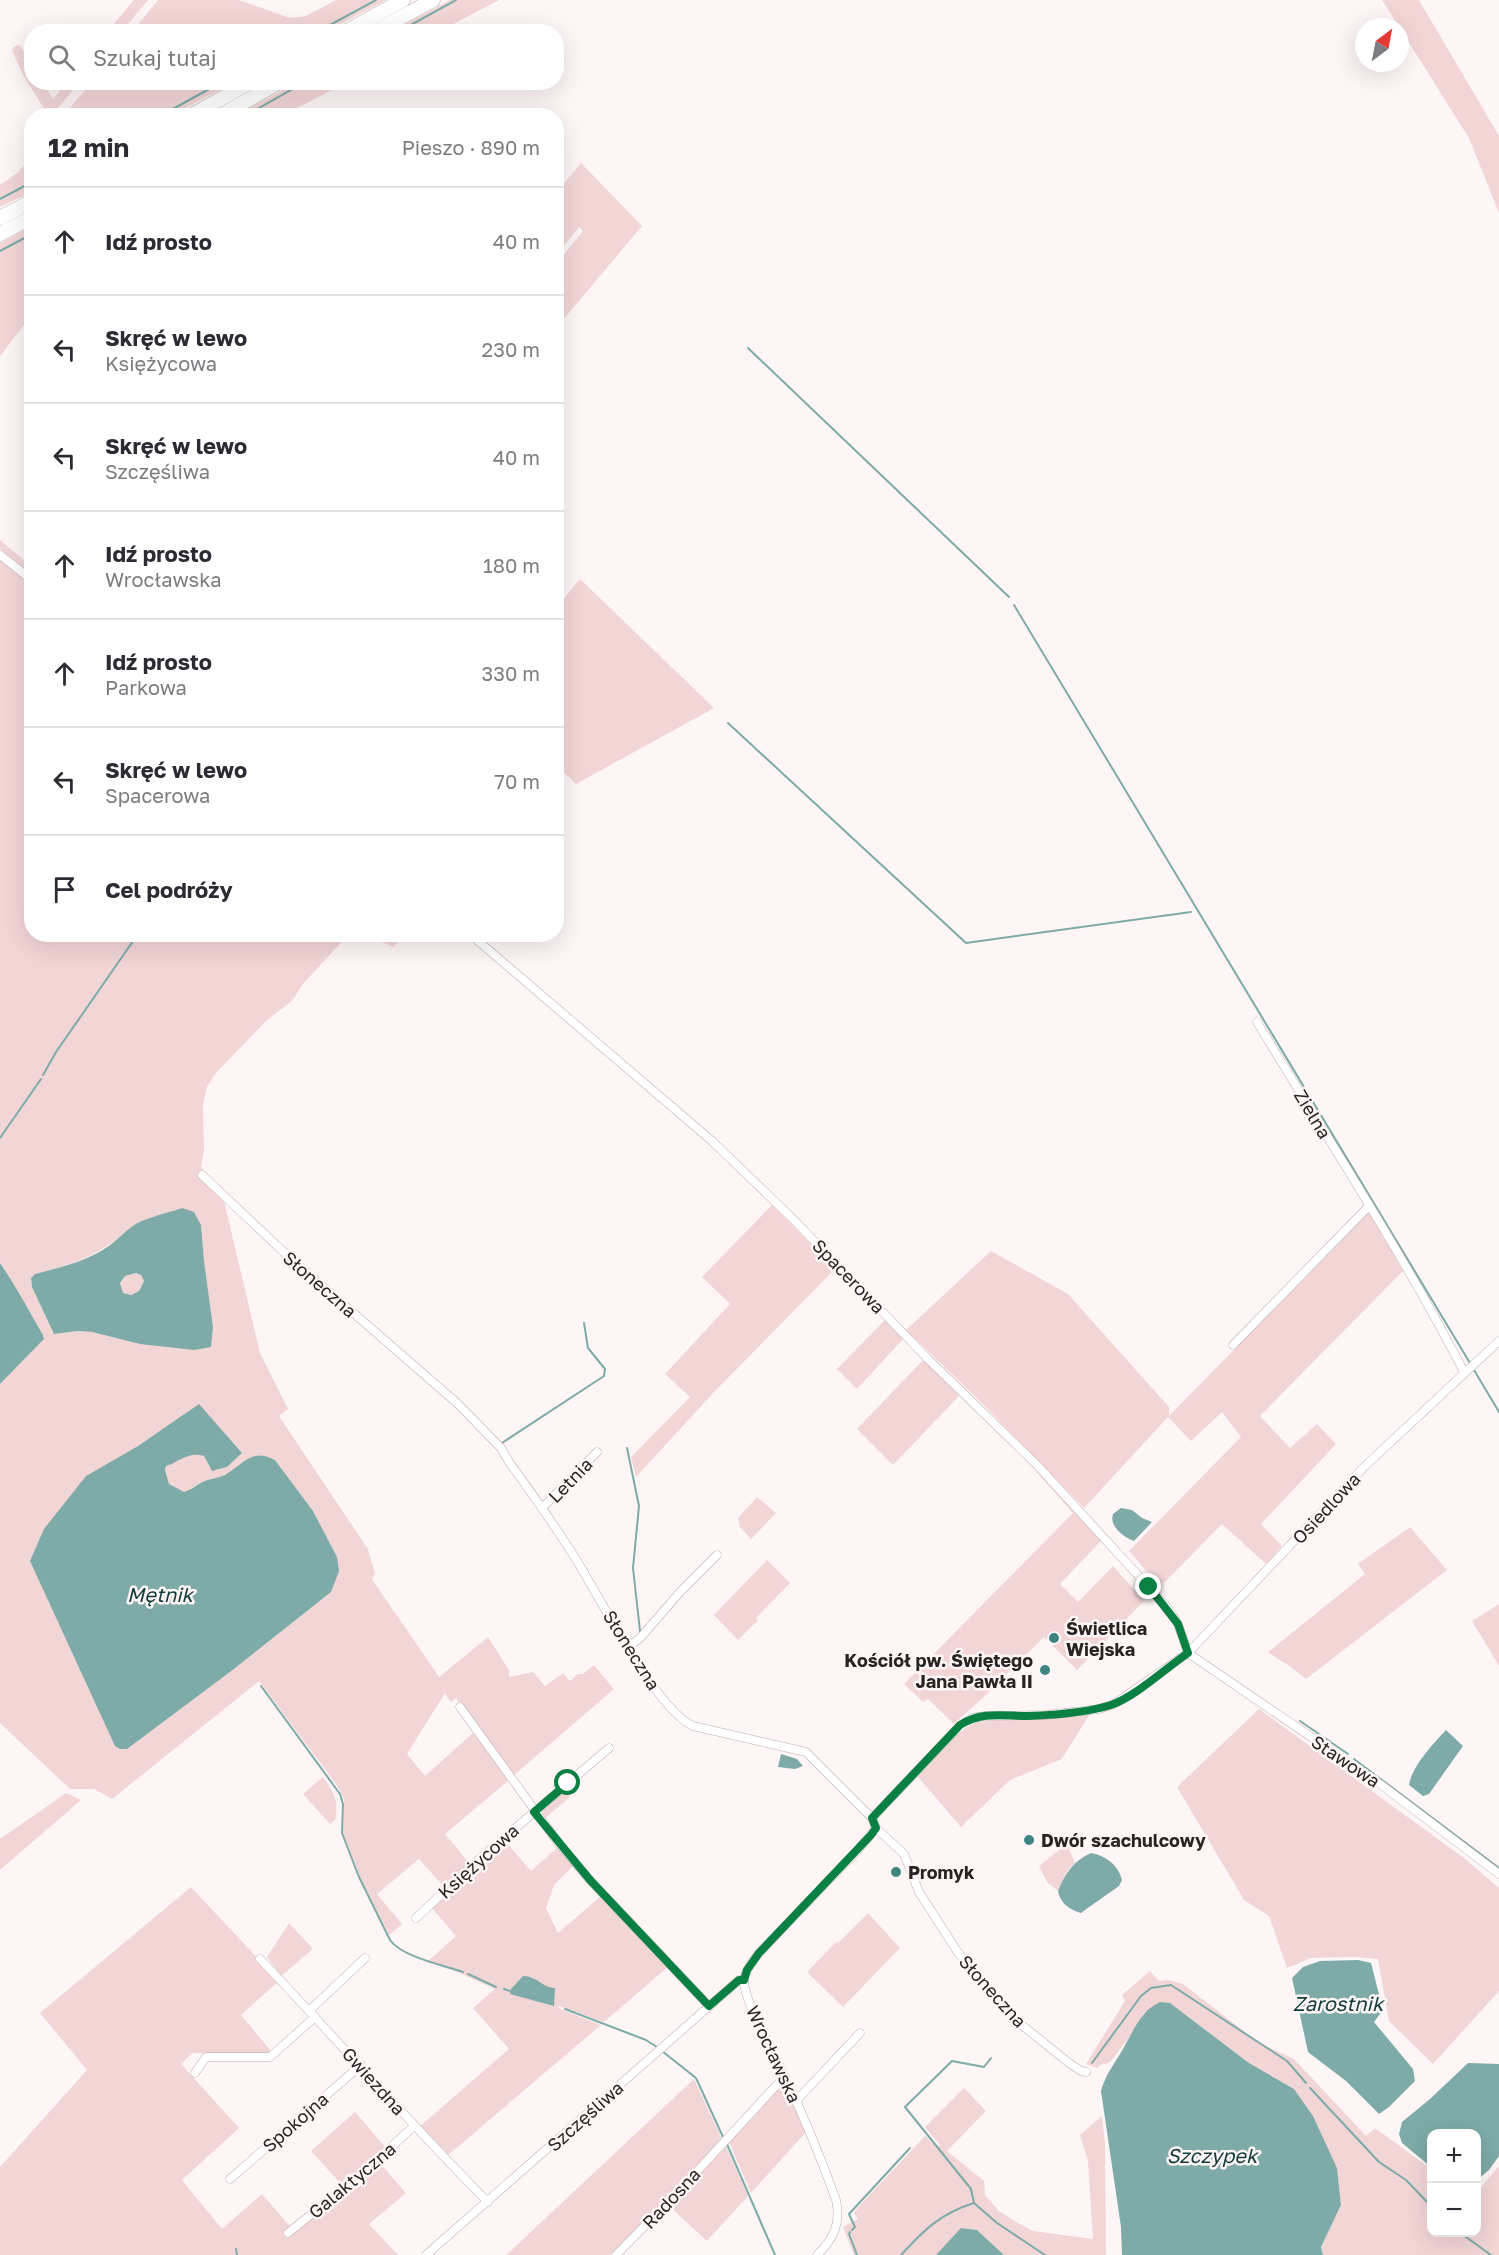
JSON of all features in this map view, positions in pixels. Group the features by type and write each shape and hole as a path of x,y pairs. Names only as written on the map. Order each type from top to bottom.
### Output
{"highway":[{"path":"360,24 403,0"},
{"path":"389,24 433,0"},
{"path":"204,108 237,90"},
{"path":"233,108 266,90"},
{"path":"0,218 24,205"},
{"path":"0,234 24,221"}],"street":[{"path":"0,555 24,574"},
{"name":"Spacerowa","path":"479,942 704,1134 792,1218 922,1353 1015,1442 1071,1500 1167,1607 1178,1624 1188,1653"},
{"name":"Zielna","path":"1257,1022 1467,1370"},
{"name":"Słoneczna","path":"202,1175 289,1257 457,1403 501,1448 542,1508 658,1693 685,1722 693,1726 806,1752 872,1818 876,1828 904,1854 919,1892 957,1950 1007,2011 1069,2063 1086,2072"},
{"path":"1233,1345 1369,1206"},
{"name":"Osiedlowa","path":"872,1818 955,1731 972,1718 1047,1715 1114,1704 1188,1653 1365,1466 1499,1341"},
{"name":"Letnia","path":"542,1508 597,1452"},
{"path":"629,1647 717,1555"},
{"name":"Stawowa","path":"1188,1653 1380,1784 1499,1874"},
{"path":"460,1707 534,1812 609,1748"},
{"name":"Księżycowa","path":"416,1918 534,1812 590,1880 709,2006"},
{"path":"744,1980 747,1970 759,1953 858,1850 876,1828"},
{"path":"195,2073 206,2057 270,2057 365,1958"},
{"name":"Gwiezdna","path":"260,1959 361,2065 414,2126 488,2202"},
{"name":"Szczęśliwa","path":"426,2255 739,1980 744,1980"},
{"name":"Wrocławska","path":"744,1980 751,2006 796,2101 836,2200 838,2216 833,2237 817,2255"},
{"path":"796,2101 860,2033"},
{"name":"Spokojna","path":"230,2179 361,2065"},
{"name":"Radosna","path":"616,2255 785,2076"},
{"name":"Galaktyczna","path":"288,2233 366,2170 414,2126"}],"shaded area":[{"path":"134,0 148,0 128,24 114,24"},
{"path":"158,0 239,0 290,18 306,16 336,0 386,0 340,24 139,24"},
{"path":"450,0 499,0 453,24 404,24"},
{"path":"1382,0 1419,0 1499,136 1499,213 1469,138 1409,43 1409,18 1393,18"},
{"path":"20,45 24,52 24,76 12,50 15,46"},
{"path":"33,90 47,90 53,99 60,90 73,90 58,108 44,108"},
{"path":"85,90 220,90 185,108 70,108"},
{"path":"284,90 332,90 297,108 249,108"},
{"path":"581,163 642,226 564,319 564,254 583,231 579,227 564,245 564,184"},
{"path":"24,166 24,195 0,207 0,185"},
{"path":"24,230 24,325 0,356 0,243"},
{"path":"0,540 24,560 24,942 342,942 303,984 292,1001 266,1021 215,1074 207,1087 203,1104 204,1150 201,1167 224,1201 260,1353 288,1409 279,1416 368,1549 375,1574 372,1579 439,1677 488,1637 509,1670 509,1677 533,1672 545,1686 563,1673 570,1681 594,1665 614,1689 513,1776 456,1698 451,1702 445,1693 407,1754 425,1776 473,1733 509,1780 445,1834 470,1864 444,1887 419,1859 377,1894 402,1924 389,1935 361,1879 343,1833 344,1799 338,1787 259,1681 112,1799 94,1789 70,1789 0,1723 0,1384 44,1339 0,1263","holes":["201,1225 213,1327 140,1344 92,1332 54,1334 32,1287 31,1278 35,1274 62,1267 86,1257 109,1244 131,1227","199,1405 242,1453 227,1467 217,1470 209,1467 202,1455 184,1457 166,1465 169,1484 184,1493 202,1482 225,1475 255,1456 261,1455 275,1460 313,1511 337,1557 331,1592 127,1749 120,1749 86,1476 138,1446"]},
{"path":"580,579 714,708 576,784 564,773 564,598"},
{"path":"382,942 398,942 393,947"},
{"path":"772,1205 835,1269 715,1391 636,1477 631,1457 690,1397 665,1374 730,1304 702,1277"},
{"path":"1369,1212 1403,1271 1260,1416 1290,1448 1317,1424 1336,1444 1261,1524 1282,1546 1266,1564 1222,1524 1160,1587 1129,1551 1241,1437 1222,1412 1191,1441 1168,1417 1084,1508 988,1409 906,1330 991,1251 1068,1294 1169,1407 1169,1416"},
{"path":"136,1273 141,1275 144,1281 139,1291 131,1295 123,1293 120,1283 125,1276"},
{"path":"885,1320 903,1339 857,1389 837,1369"},
{"path":"924,1359 959,1396 893,1465 857,1429"},
{"path":"1038,1468 1105,1541 1100,1542 1060,1584 1078,1602 1113,1566 1144,1601 1077,1670 1044,1637 954,1724 928,1699 923,1702 904,1684 1073,1513 1035,1470"},
{"path":"757,1497 776,1513 751,1539 740,1527 738,1518"},
{"path":"1410,1527 1447,1570 1306,1679 1268,1652 1365,1574 1358,1564"},
{"path":"767,1560 790,1583 738,1640 714,1615"},
{"path":"1499,1604 1499,1666 1472,1621"},
{"path":"1259,1709 1464,1858 1499,1888 1499,1991 1433,2064 1389,2021 1378,1959 1311,1958 1287,1968 1269,1916 1244,1900 1177,1787"},
{"path":"1091,1712 1062,1759 1010,1780 961,1827 918,1777 948,1741 976,1722"},
{"path":"323,1777 336,1801 336,1819 330,1824 303,1794"},
{"path":"566,1790 570,1797 544,1819 543,1808"},
{"path":"66,1793 81,1800 0,1870 0,1839"},
{"path":"506,1842 531,1871 558,1847 573,1866 554,1885 546,1908 558,1933 601,1896 669,1966 604,2022 559,2006 558,2008 601,2025 447,2156 419,2127 509,2049 473,2008 495,1989 455,1971 427,1962 456,1936 431,1907"},
{"path":"1067,1844 1075,1863 1067,1871 1058,1891 1047,1882 1039,1866"},
{"path":"191,1887 279,1981 241,2015 271,2051 269,2054 192,2053 181,2064 239,2128 182,2180 222,2229 262,2194 295,2232 379,2162 406,2193 369,2224 398,2255 0,2255 0,2167 87,2070 40,2013"},
{"path":"868,1913 900,1948 843,2007 807,1972"},
{"path":"289,1923 313,1949 281,1976 267,1957"},
{"path":"1150,1971 1159,1981 1168,1980 1183,1984 1259,2043 1294,2059 1366,2136 1375,2128 1427,2166 1427,2237 1481,2237 1481,2187 1499,2166 1499,2255 1323,2255 1321,2247 1341,2205 1337,2168 1294,2089 1249,2063 1185,2014 1145,2012 1109,2063 1097,2068 1086,2064 1125,2001 1122,1995"},
{"path":"694,2079 722,2139 661,2206 614,2252 609,2255 506,2255"},
{"path":"783,2081 806,2132 751,2193 728,2140"},
{"path":"964,2088 986,2111 947,2151 984,2181 985,2195 999,2211 1033,2231 1093,2239 1088,2161 1080,2135 1102,2116 1105,2144 1106,2255 1004,2255 977,2230 962,2228 936,2255 854,2255 843,2227 858,2219 854,2213 859,2206 925,2136 936,2147 940,2145 925,2127"},
{"path":"355,2112 386,2148 342,2185 311,2151"},
{"path":"725,2144 748,2196 707,2241 668,2205"}],"water":[{"path":"182,1208 194,1212 201,1225 213,1327 211,1347 194,1350 140,1344 92,1332 54,1334 32,1287 31,1278 35,1274 69,1265 93,1255 109,1246 136,1224","holes":["136,1273 141,1275 144,1281 139,1291 131,1295 123,1293 120,1283 125,1276"]},
{"path":"0,1263 44,1339 0,1384"},
{"name":"Mętnik","path":"199,1404 242,1453 227,1467 212,1471 204,1456 185,1457 166,1466 169,1484 184,1492 205,1481 225,1475 255,1456 261,1455 275,1460 313,1511 337,1557 339,1571 331,1592 127,1749 120,1749 115,1746 30,1561 44,1529 86,1476 138,1446"},
{"path":"1121,1508 1132,1510 1152,1522 1134,1541 1121,1534 1113,1523 1113,1514"},
{"path":"1446,1730 1463,1746 1429,1794 1423,1796 1409,1785 1411,1778 1424,1756"},
{"path":"781,1754 797,1759 803,1766 795,1769 778,1767"},
{"path":"1091,1853 1111,1862 1118,1869 1122,1880 1119,1886 1081,1913 1066,1905 1058,1891 1070,1869"},
{"name":"Zarostnik","path":"1358,1960 1371,1963 1383,2010 1374,2022 1413,2069 1415,2081 1379,2114 1346,2081 1308,2052 1292,1978 1303,1967 1320,1961"},
{"path":"523,1976 531,1977 555,1988 554,2006 510,1994 511,1989"},
{"name":"Szczypek","path":"1160,2002 1170,2003 1249,2063 1294,2089 1313,2116 1337,2168 1341,2205 1321,2247 1323,2255 1122,2255 1121,2227 1101,2091 1108,2074 1138,2022 1148,2010"},
{"path":"1468,2063 1499,2064 1499,2156 1481,2177 1481,2129 1427,2129 1427,2164 1402,2143 1399,2134 1402,2122"},
{"path":"961,2228 977,2230 1004,2255 936,2255"}],"waterway":[{"path":"332,24 376,0"},
{"path":"412,24 456,0"},
{"path":"175,108 207,90"},
{"path":"259,108 291,90"},
{"path":"0,199 24,186"},
{"path":"0,251 24,238"},
{"path":"748,348 1009,597"},
{"path":"1014,605 1470,1363"},
{"path":"728,723 966,943 1191,912"},
{"path":"43,1075 56,1052 132,942"},
{"path":"0,1138 41,1079"},
{"path":"502,1443 604,1376 605,1369 588,1348 584,1323"},
{"path":"1474,1370 1499,1412"},
{"path":"627,1448 639,1506 633,1568 640,1631"},
{"path":"261,1686 340,1794 343,1804 342,1833 359,1877 390,1940 413,1956 463,1972"},
{"path":"1300,1721 1348,1754"},
{"path":"1354,1759 1499,1868"},
{"path":"468,1974 496,1987"},
{"path":"1092,2063 1141,1996 1151,1988 1171,1985 1287,2061 1306,2083"},
{"path":"504,1989 510,1991"},
{"path":"565,2009 646,2040 657,2047"},
{"path":"662,2051 696,2078 723,2137"},
{"path":"974,2203 971,2189 905,2107 952,2061 984,2067 991,2058"},
{"path":"1310,2088 1379,2162 1406,2180 1427,2202"},
{"path":"726,2142 775,2255"},
{"path":"852,2230 855,2227 849,2214 910,2148"},
{"path":"901,2255 942,2217 974,2203 997,2223 1045,2255"},
{"path":"850,2232 857,2255"},
{"path":"1466,2237 1491,2255"},
{"path":"236,2249 237,2255"}],"place":[{"name":"Świetlica Wiejska","path":"1054,1638"},
{"name":"Kościół pw. Świętego Jana Pawła II","path":"1045,1670"},
{"name":"Dwór szachulcowy","path":"1029,1840"},
{"name":"Promyk","path":"896,1872"}],"route":[{"path":"568,1783 534,1812 590,1880 709,2006 739,1980 744,1980 747,1970 759,1953 871,1835 876,1828 872,1818 960,1725 972,1718 985,1716 1047,1715 1114,1704 1188,1653 1178,1624 1167,1607 1149,1587"}]}
